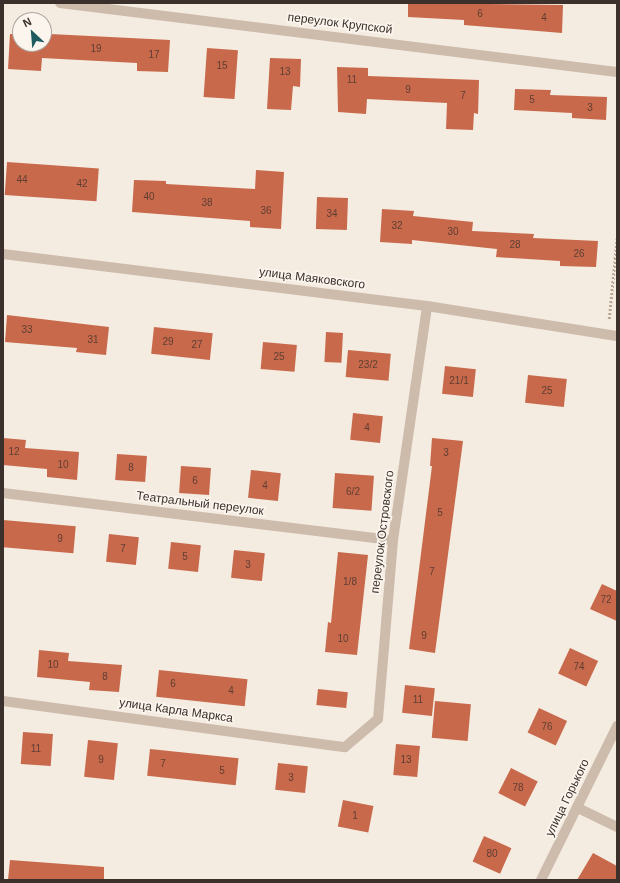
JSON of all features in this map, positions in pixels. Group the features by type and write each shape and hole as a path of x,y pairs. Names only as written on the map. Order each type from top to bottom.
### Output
{"street":[{"name":"переулок Крупской","path":"60,3 617,72"},
{"name":"улица Маяковского","path":"3,254 427,306 612,336"},
{"name":"переулок Островского","path":"345,747 378,719 393,540 427,306"},
{"name":"Театральный переулок","path":"3,493 393,540"},
{"name":"улица Карла Маркса","path":"3,701 345,747"},
{"name":"улица Горького","path":"541,880 578,808 617,726"},
{"path":"578,808 617,827"}],"path":[{"path":"612,336 617,238"}],"building":[{"path":"408,3 563,5 562,33 464,25 464,20 408,17"},
{"path":"10,34 12,34 12,52 52,52 52,34 170,40 168,72 137,71 137,63 42,58 41,71 8,69"},
{"path":"207,48 238,50 235,99 204,97"},
{"path":"270,58 301,59 300,87 293,86 291,110 267,109"},
{"path":"337,67 368,68 368,76 479,80 478,114 474,113 473,130 446,129 447,103 367,99 366,114 338,112"},
{"path":"515,89 551,90 550,95 607,97 606,120 572,118 572,113 514,110"},
{"path":"7,162 99,168 96,201 5,195"},
{"path":"256,170 284,172 281,229 250,227 250,221 132,212 134,180 166,181 166,184 255,189"},
{"path":"317,197 348,198 347,230 316,229"},
{"path":"382,209 414,211 413,216 473,222 472,231 534,234 533,238 598,241 596,267 560,266 560,261 496,257 497,249 412,240 412,244 380,242"},
{"path":"7,315 109,327 106,355 76,352 77,348 5,342"},
{"path":"154,327 213,333 210,360 151,354"},
{"path":"326,332 343,333 341,363 324,362"},
{"path":"263,342 297,345 295,372 261,369"},
{"path":"348,350 391,354 388,381 346,377"},
{"path":"445,366 476,369 473,397 442,394"},
{"path":"528,375 567,379 564,407 525,403"},
{"path":"353,413 383,416 380,443 350,440"},
{"path":"3,438 26,440 25,448 79,452 77,480 47,477 47,469 3,465"},
{"path":"432,438 463,441 435,653 409,649 432,466 430,466"},
{"path":"117,454 147,456 145,482 115,480"},
{"path":"181,466 211,468 209,495 179,493"},
{"path":"251,470 281,473 278,501 248,498"},
{"path":"335,473 374,476 371,511 333,508"},
{"path":"3,520 76,526 73,553 3,547"},
{"path":"109,534 139,537 136,565 106,562"},
{"path":"171,542 201,545 198,572 168,569"},
{"path":"234,550 265,553 262,581 231,578"},
{"path":"338,552 368,555 357,655 325,652 328,622 331,623"},
{"path":"602,584 617,591 617,621 590,609"},
{"path":"570,648 598,661 586,686 558,673"},
{"path":"39,650 69,653 68,661 122,665 119,692 89,690 90,682 37,677"},
{"path":"159,670 248,679 245,706 156,697"},
{"path":"405,685 435,688 432,716 402,713"},
{"path":"318,689 348,692 346,708 316,705"},
{"path":"435,701 471,704 468,741 432,738"},
{"path":"539,708 567,721 556,746 528,732"},
{"path":"23,732 53,734 51,766 21,764"},
{"path":"88,740 118,743 114,780 84,777"},
{"path":"396,744 420,746 417,777 393,775"},
{"path":"150,749 239,758 236,785 147,776"},
{"path":"278,763 308,766 305,793 275,790"},
{"path":"511,768 538,782 525,807 498,793"},
{"path":"343,800 373,806 368,832 338,827"},
{"path":"484,836 511,848 500,874 473,862"},
{"path":"593,853 617,866 617,880 577,880"},
{"path":"10,860 104,867 104,880 8,880"}]}
